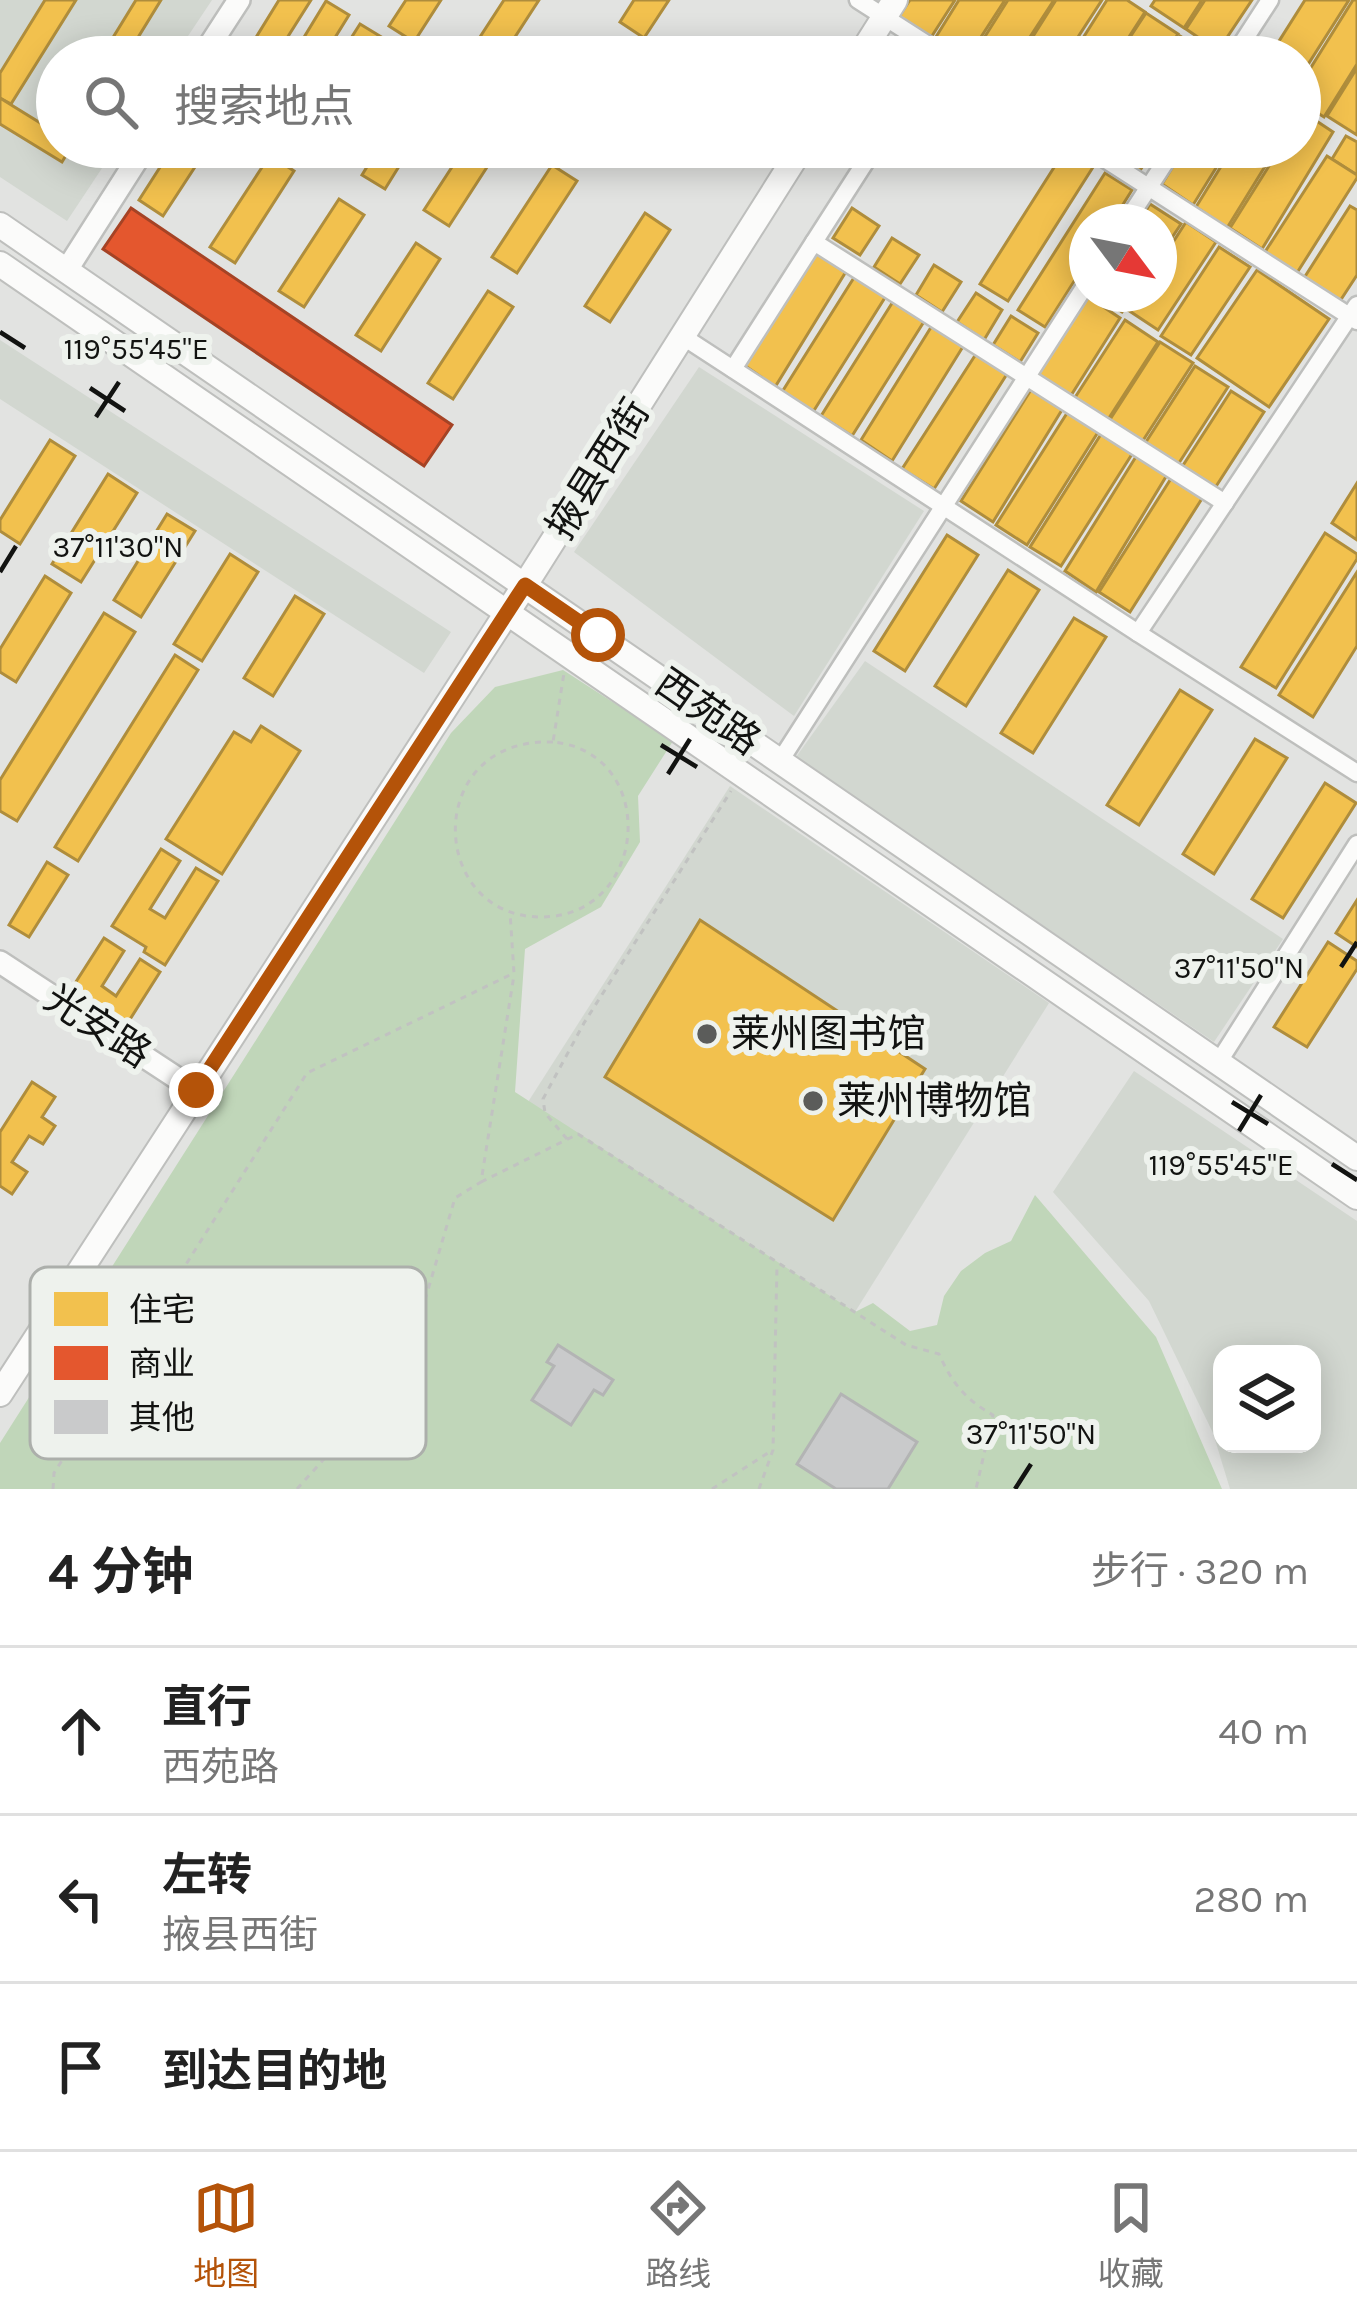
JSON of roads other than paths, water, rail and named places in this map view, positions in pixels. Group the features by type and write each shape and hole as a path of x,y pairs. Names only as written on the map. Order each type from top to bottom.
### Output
{"main road":[{"path":"873,36 890,9"},
{"name":"掖县西街","path":"82,1267 525,585 789,168"},
{"name":"西苑路","path":"0,225 1357,1158"},
{"name":"西苑路","path":"0,264 1357,1197"},
{"name":"掖县西街","path":"0,1394 30,1347"}],"street":[{"path":"215,36 238,0"},
{"path":"858,0 890,9 918,36"},
{"path":"1247,36 1270,0"},
{"path":"66,271 132,168"},
{"path":"733,369 862,168"},
{"path":"1118,168 1354,314 1138,633"},
{"path":"1138,204 1162,168"},
{"path":"814,242 1225,503"},
{"path":"780,761 1069,311"},
{"path":"682,336 1357,773"},
{"path":"1218,1063 1357,844"},
{"name":"光安路","path":"0,962 196,1090"}],"place":[{"name":"莱州图书馆","path":"707,1034"},
{"name":"莱州博物馆","path":"813,1101"}]}
